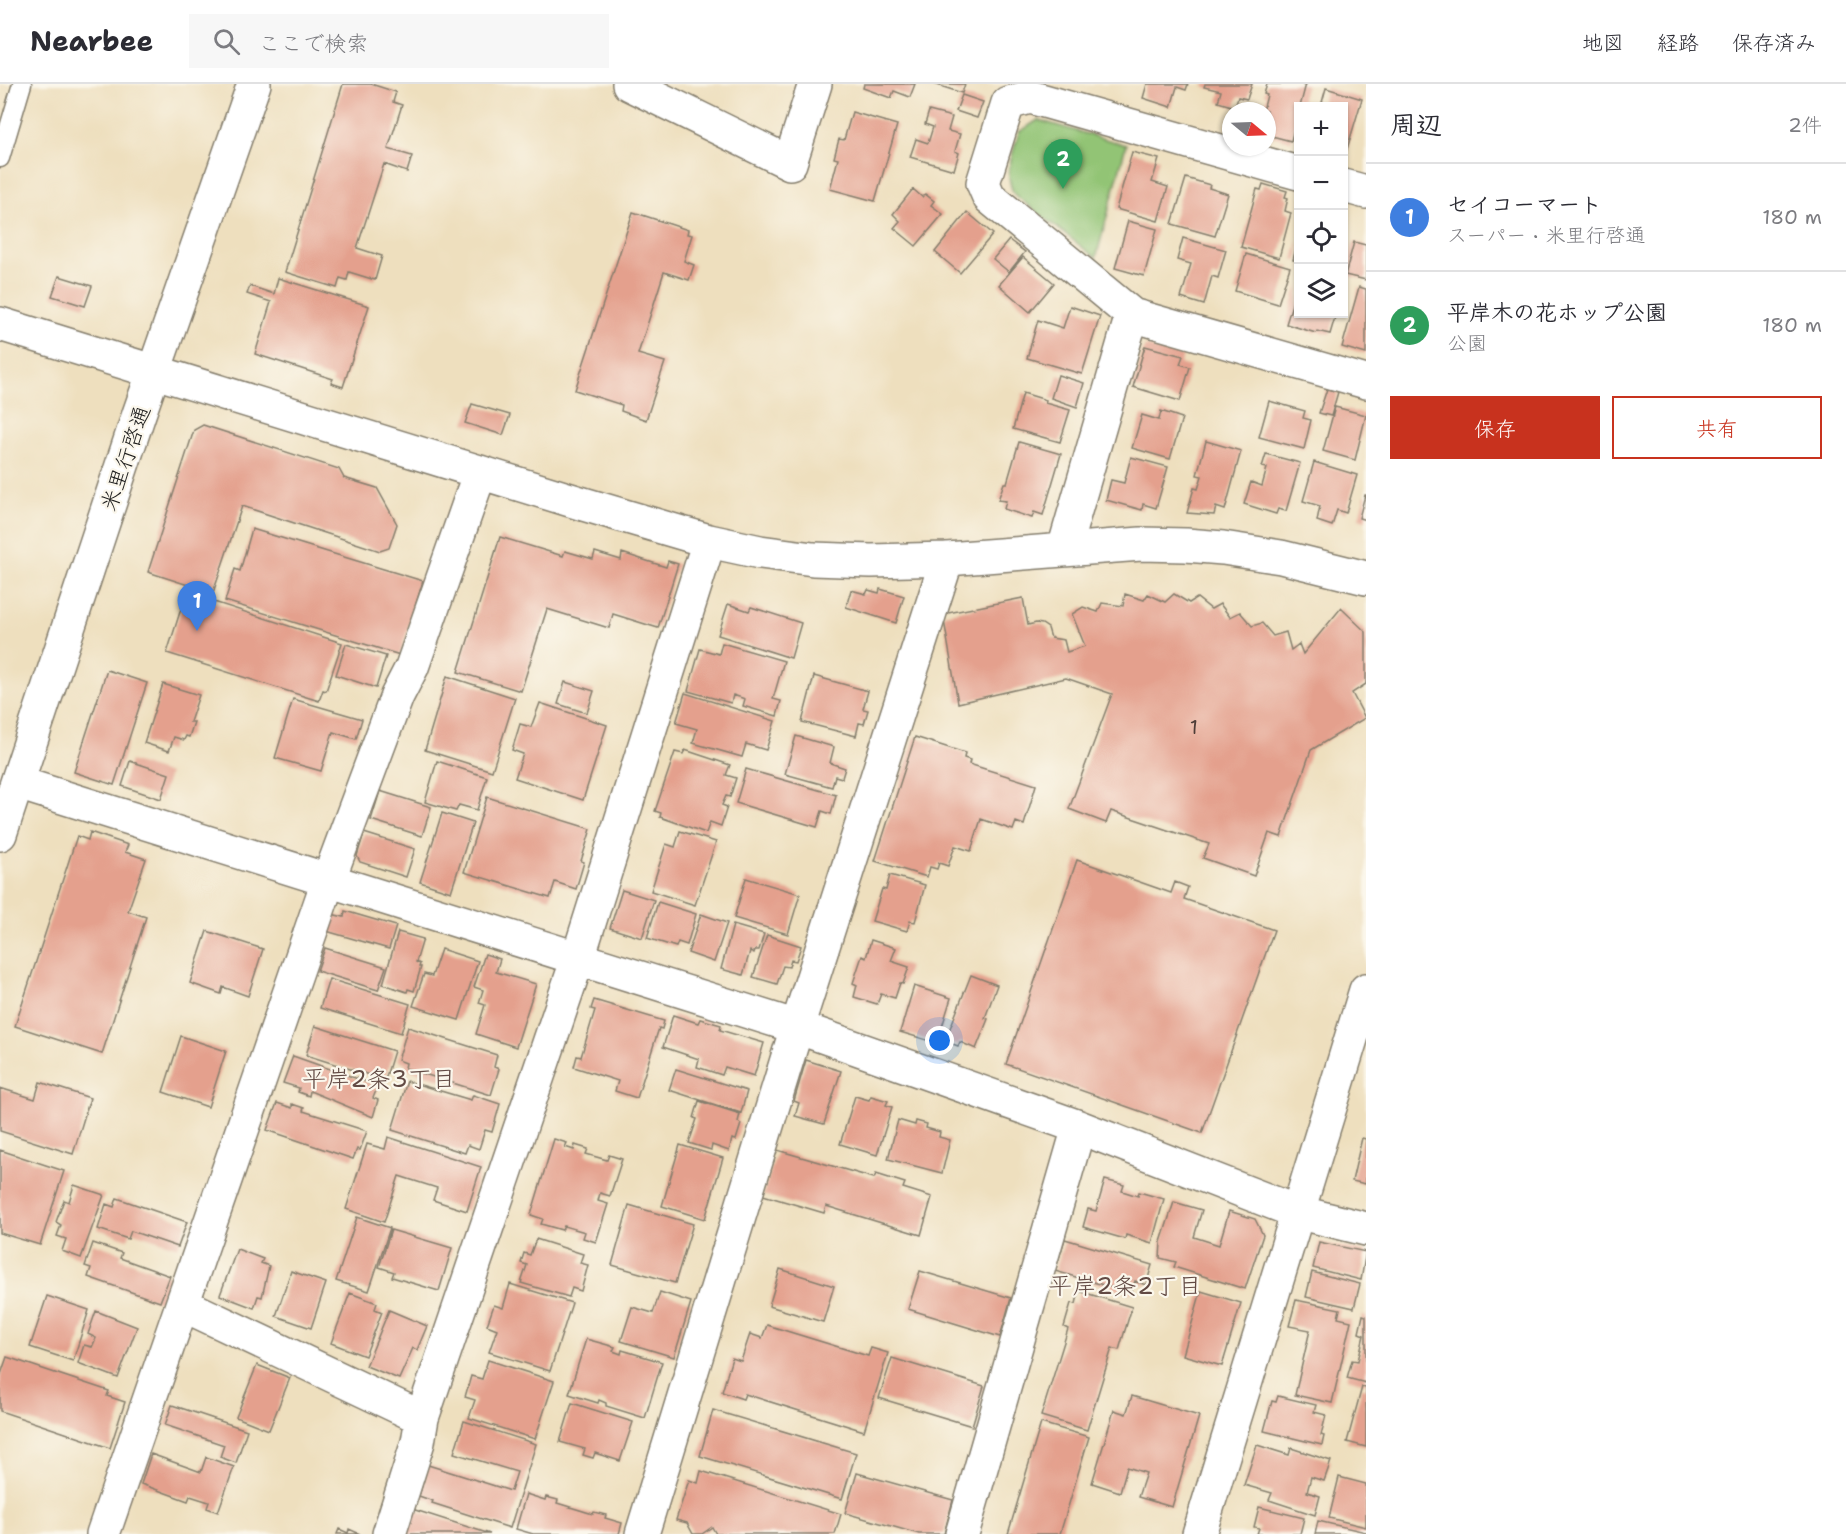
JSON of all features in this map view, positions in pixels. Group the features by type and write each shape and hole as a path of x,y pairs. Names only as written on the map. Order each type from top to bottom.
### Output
{"street":[{"name":"米里行啓通","path":"0,834 139,414 254,84"},
{"path":"628,84 790,162 814,84"},
{"path":"1294,172 1030,97 1008,104 983,183 989,197 1132,315 1366,382"},
{"path":"1348,187 1366,192"},
{"path":"1064,549 1132,315"},
{"path":"0,324 709,541 760,552 813,559 871,561 947,559 1141,544 1223,548 1281,557 1366,578"},
{"path":"103,1534 184,1305 328,881 397,696 412,667 480,472"},
{"path":"388,1534 418,1442 422,1418 578,958 709,541"},
{"path":"642,1534 796,1027 947,559"},
{"path":"18,783 796,1027 1079,1127 1297,1212 1366,1229"},
{"path":"1199,1534 1297,1212 1357,1051 1366,990"},
{"path":"962,1534 1079,1127"},
{"path":"184,1305 422,1418"}],"lane":[{"path":"0,158 22,84"}],"green space":[{"path":"1038,120 1126,145 1096,258 1014,194 1009,171 1019,132"}],"building":[{"path":"343,84 371,84 396,92 393,102 402,105 388,149 412,156 407,172 384,164 357,248 382,256 375,280 349,272 347,280 340,278 337,288 285,272"},
{"path":"864,84 915,84 910,97 894,91 891,98 863,88"},
{"path":"934,84 965,84 962,93"},
{"path":"1147,84 1188,84 1186,90 1177,87 1171,107 1143,98"},
{"path":"1205,84 1252,84 1247,99 1238,97 1236,102 1222,103 1218,102 1221,91 1204,87"},
{"path":"1267,84 1306,84 1301,102 1294,102 1294,130 1291,141 1276,137 1276,102 1265,102 1267,95 1264,94"},
{"path":"1326,88 1362,99 1348,146 1348,102 1322,102"},
{"path":"962,95 983,102 977,118 956,111"},
{"path":"929,111 952,117 948,131 960,134 955,151 959,153 954,170 910,157 916,139 928,143 933,127 925,124"},
{"path":"852,112 897,125 875,201 830,189 838,159 834,158 839,139 844,140"},
{"path":"1132,152 1159,159 1152,182 1168,187 1158,221 1116,209"},
{"path":"1186,178 1210,185 1209,188 1228,194 1215,236 1172,224"},
{"path":"1263,184 1287,191 1285,211 1291,213 1279,258 1241,247 1257,189 1261,190"},
{"path":"913,189 922,197 925,194 934,201 931,205 943,214 916,246 894,228 900,221 893,214"},
{"path":"633,212 688,230 687,234 692,235 684,261 694,265 689,280 664,272 638,354 665,362 646,420 621,411 622,405 575,390"},
{"path":"967,212 993,234 960,273 935,252"},
{"path":"1128,221 1157,229 1144,276 1115,268"},
{"path":"1183,238 1226,250 1218,278 1212,276 1204,305 1181,298 1191,264 1177,260"},
{"path":"1009,240 1025,252 1009,272 993,259"},
{"path":"1354,242 1366,245 1366,280 1348,276 1348,264"},
{"path":"1246,254 1290,267 1278,304 1235,291"},
{"path":"1023,257 1054,283 1030,312 999,285"},
{"path":"59,276 92,286 85,306 52,296"},
{"path":"278,278 369,306 343,387 331,383 333,379 255,354 271,302 247,294 250,286 274,294"},
{"path":"1359,287 1366,289 1366,354 1342,347"},
{"path":"1294,298 1294,318 1335,318 1330,334 1317,331 1316,333 1286,324"},
{"path":"1070,306 1100,316 1082,374 1027,358 1038,320 1063,328"},
{"path":"1145,346 1183,356 1180,364 1190,367 1180,401 1133,387"},
{"path":"1058,375 1084,383 1077,407 1051,398"},
{"path":"1327,389 1338,392 1331,416 1319,413"},
{"path":"1023,393 1046,400 1045,403 1070,410 1060,442 1013,429"},
{"path":"1269,401 1305,411 1303,418 1311,420 1304,449 1259,437"},
{"path":"472,404 510,415 503,435 465,423"},
{"path":"1335,407 1366,415 1355,460 1323,451"},
{"path":"1161,411 1182,418 1170,459 1132,448 1142,415 1159,420"},
{"path":"203,425 339,469 344,478 377,488 397,524 389,548 380,551 242,506 213,593 148,572 194,430"},
{"path":"1206,441 1241,451 1225,510 1216,507 1214,515 1187,513 1194,488 1198,489 1202,476 1197,475"},
{"path":"1019,442 1061,454 1043,515 1034,512 1032,518 1004,509 1006,501 998,500 1004,483 1007,483"},
{"path":"1266,454 1300,463 1286,511 1278,509 1276,514 1244,504 1251,482 1262,486 1267,468 1262,467"},
{"path":"1131,457 1168,467 1156,508 1143,504 1142,510 1106,500 1111,480 1124,483"},
{"path":"1314,462 1357,475 1346,513 1337,510 1332,526 1317,521 1320,506 1303,501"},
{"path":"1366,495 1366,520 1359,518"},
{"path":"252,529 423,581 400,655 225,601 235,569 240,571"},
{"path":"500,537 563,556 565,551 593,559 595,552 621,560 622,553 666,567 668,561 678,564 658,628 613,614 609,628 547,609 521,691 458,672"},
{"path":"880,589 904,596 896,623 846,607 851,590 866,594 868,590 879,593"},
{"path":"186,593 342,643 326,691 323,690 319,701 167,653"},
{"path":"1125,594 1144,600 1148,594 1165,602 1174,594 1189,603 1197,598 1211,609 1220,604 1230,617 1240,612 1252,626 1262,623 1273,636 1286,632 1291,650 1299,644 1303,654 1341,608 1366,632 1366,684 1352,693 1365,718 1311,750 1281,837 1269,833 1254,876 1203,858 1209,844 1111,811 1106,823 1069,809 1112,694 1066,678 958,703 943,614 1023,598 1028,625 1036,623 1048,628 1051,638 1064,640 1067,652 1085,646 1072,614 1083,607 1098,612 1102,603 1123,606"},
{"path":"728,604 749,611 751,607 801,623 791,658 718,635"},
{"path":"722,643 784,661 773,699 781,701 777,716 743,706 745,699 733,695 731,703 688,691 700,649 719,654"},
{"path":"346,644 386,656 376,688 336,675"},
{"path":"107,670 147,683 114,785 74,772"},
{"path":"447,676 515,698 492,771 425,750"},
{"path":"814,676 868,691 863,709 868,710 864,724 859,723 856,736 802,722"},
{"path":"565,682 594,691 587,713 558,704"},
{"path":"163,684 199,695 190,722 194,722 189,737 186,736 184,740 174,737 169,751 144,743"},
{"path":"685,693 775,721 766,750 746,744 742,757 693,743 697,729 676,723"},
{"path":"293,699 362,719 356,739 333,732 321,771 275,758"},
{"path":"540,703 607,725 583,800 515,778 523,754 512,750 520,724 531,727"},
{"path":"796,736 834,747 830,763 845,768 842,778 835,776 832,787 785,774"},
{"path":"915,737 965,753 964,758 970,760 969,764 1036,785 1024,825 1016,822 1013,830 981,819 971,851 955,846 948,866 939,863 937,869 930,867 927,877 875,861"},
{"path":"685,750 730,765 726,775 736,778 730,797 726,796 722,805 727,807 721,826 710,822 706,833 660,817 661,813 655,811 675,752 683,754"},
{"path":"130,761 169,774 161,799 122,786"},
{"path":"437,761 487,777 477,810 459,805 456,811 425,802"},
{"path":"746,769 836,795 831,814 822,811 817,827 736,803"},
{"path":"380,791 431,807 422,836 371,820"},
{"path":"487,797 591,829 581,861 584,862 576,889 555,882 550,898 464,872"},
{"path":"442,813 473,823 451,892 420,882"},
{"path":"680,831 716,842 695,905 651,891 666,844 675,847"},
{"path":"90,832 128,845 125,852 146,859 128,911 146,917 102,1054 15,1026 77,836 88,840"},
{"path":"364,833 415,849 406,877 360,862 357,856"},
{"path":"1077,860 1171,893 1175,882 1188,887 1184,899 1274,930 1202,1133 1006,1064"},
{"path":"890,875 925,885 915,922 910,921 907,931 872,921 882,889 886,890"},
{"path":"746,878 800,894 788,934 734,918"},
{"path":"622,890 654,900 642,938 610,928"},
{"path":"658,902 696,914 687,945 678,942 676,947 647,938"},
{"path":"345,911 396,926 389,949 326,931 331,914 344,917"},
{"path":"701,914 727,923 714,962 688,953"},
{"path":"733,925 764,934 759,950 755,950 754,953 750,951 743,975 721,969"},
{"path":"207,931 263,949 248,996 223,987 221,994 190,983"},
{"path":"398,932 423,939 416,962 421,967 414,991 408,989 407,992 383,984"},
{"path":"767,935 801,946 796,961 791,960 789,967 783,966 777,984 753,977"},
{"path":"871,940 896,948 891,961 909,967 895,998 881,994 877,1004 854,997 857,985 853,983 862,956 866,958"},
{"path":"325,948 386,967 378,990 317,971"},
{"path":"441,949 478,961 459,1020 413,1006 424,974 432,976"},
{"path":"485,954 500,959 496,972 536,984 516,1047 476,1034 485,1005 479,1003 483,990 474,987"},
{"path":"971,975 997,985 985,1018 988,1019 976,1049 960,1042 958,1046 945,1041"},
{"path":"329,979 410,1004 401,1033 320,1008"},
{"path":"914,986 951,998 937,1043 900,1032"},
{"path":"594,1000 664,1021 662,1029 659,1028 637,1098 615,1091 618,1081 574,1067 577,1056 581,1057 595,1010 591,1009"},
{"path":"673,1015 698,1023 700,1019 721,1025 720,1030 764,1043 754,1076 725,1067 722,1075 697,1067 699,1059 663,1047"},
{"path":"315,1026 394,1051 385,1080 306,1055"},
{"path":"408,1027 497,1055 494,1067 499,1069 491,1095 405,1068 406,1063 398,1060"},
{"path":"181,1036 226,1051 208,1107 163,1092"},
{"path":"293,1056 378,1086 373,1098 378,1100 373,1117 310,1091 309,1096 298,1092 299,1088 283,1083"},
{"path":"806,1060 841,1071 824,1124 795,1116 799,1103 794,1101"},
{"path":"676,1069 747,1091 741,1113 669,1090"},
{"path":"407,1081 471,1100 473,1095 500,1104 492,1132 485,1130 479,1149 468,1145 465,1153 392,1130"},
{"path":"40,1082 90,1098 73,1154 0,1131 0,1088 35,1099"},
{"path":"855,1096 869,1100 871,1096 888,1101 886,1105 892,1107 877,1155 840,1144"},
{"path":"699,1101 740,1114 738,1122 741,1124 736,1140 732,1139 729,1151 712,1145 711,1150 689,1143 697,1119 694,1118"},
{"path":"277,1103 292,1108 292,1104 304,1108 303,1111 367,1131 360,1150 357,1149 353,1159 267,1130"},
{"path":"898,1120 915,1125 916,1121 927,1124 926,1128 940,1132 939,1137 950,1140 942,1173 888,1159"},
{"path":"388,1137 481,1167 467,1211 433,1200 437,1188 399,1176 384,1222 346,1209 367,1144 385,1149"},
{"path":"1362,1138 1366,1139 1366,1184 1352,1181"},
{"path":"554,1139 567,1143 565,1147 574,1150 575,1145 588,1149 586,1154 607,1160 609,1155 622,1159 610,1196 600,1193 598,1201 608,1204 596,1242 583,1238 585,1232 564,1226 562,1230 541,1224 543,1219 531,1215"},
{"path":"680,1145 723,1158 705,1219 662,1206"},
{"path":"0,1150 64,1171 40,1245 0,1233"},
{"path":"777,1150 874,1178 876,1174 905,1183 903,1188 932,1197 921,1235 826,1206 824,1213 763,1195"},
{"path":"1105,1180 1124,1185 1122,1191 1138,1196 1139,1192 1164,1199 1152,1243 1126,1235 1125,1239 1083,1227 1088,1209 1096,1211"},
{"path":"74,1185 104,1195 81,1258 62,1251 66,1239 57,1236 61,1225 56,1222 64,1200 69,1202"},
{"path":"117,1198 187,1222 178,1247 131,1231 128,1239 98,1229 106,1204 114,1207"},
{"path":"1174,1202 1202,1210 1194,1237 1219,1245 1229,1211 1255,1219 1263,1235 1245,1289 1174,1267 1176,1262 1160,1258 1161,1242"},
{"path":"629,1205 693,1224 675,1283 612,1265"},
{"path":"357,1217 390,1228 369,1291 336,1281"},
{"path":"391,1230 452,1248 439,1291 392,1277 394,1272 379,1267"},
{"path":"536,1239 583,1254 580,1263 588,1265 581,1291 572,1288 569,1297 521,1283 527,1265 521,1263 524,1253 530,1255"},
{"path":"1065,1239 1152,1265 1146,1285 1135,1281 1131,1293 1055,1271"},
{"path":"1319,1242 1366,1252 1361,1280 1313,1268"},
{"path":"93,1243 122,1253 120,1258 170,1276 160,1302 88,1277 91,1268 85,1266"},
{"path":"237,1249 263,1259 261,1263 269,1266 262,1297 258,1296 254,1308 220,1295"},
{"path":"780,1269 834,1286 823,1322 769,1306"},
{"path":"291,1271 326,1283 311,1328 276,1316"},
{"path":"920,1271 1011,1298 1000,1337 908,1309"},
{"path":"1312,1272 1360,1284 1354,1308 1306,1297"},
{"path":"510,1284 572,1303 550,1371 489,1352 497,1329 487,1325 494,1305 503,1308"},
{"path":"1079,1291 1132,1307 1119,1350 1112,1348 1087,1430 1041,1416 1068,1329 1064,1327 1071,1303 1076,1304"},
{"path":"1201,1291 1241,1303 1222,1366 1183,1355"},
{"path":"660,1292 691,1302 674,1357 621,1341 632,1307 653,1313"},
{"path":"350,1293 377,1303 375,1309 382,1312 365,1356 331,1343"},
{"path":"47,1296 89,1310 73,1361 30,1347"},
{"path":"1296,1300 1340,1309 1338,1318 1351,1321 1332,1403 1295,1395 1310,1330 1289,1326"},
{"path":"389,1310 427,1326 417,1350 413,1348 399,1379 366,1366"},
{"path":"96,1311 137,1327 118,1378 78,1363 84,1345 92,1347 96,1338 88,1334"},
{"path":"1363,1315 1366,1316 1366,1383 1347,1378 1352,1360 1358,1361 1364,1335 1359,1333"},
{"path":"767,1325 868,1356 871,1348 888,1353 864,1431 745,1394 743,1399 722,1392 732,1358 741,1361 750,1334 762,1338"},
{"path":"586,1339 615,1347 613,1351 621,1354 622,1350 662,1362 645,1418 606,1406 606,1403 599,1400 598,1403 569,1394"},
{"path":"7,1357 109,1391 107,1396 125,1402 110,1448 0,1411 0,1377"},
{"path":"892,1358 984,1386 972,1426 879,1398"},
{"path":"488,1360 554,1381 535,1439 469,1418 475,1400 465,1397 471,1376 482,1379"},
{"path":"257,1365 290,1378 269,1430 236,1417"},
{"path":"1362,1387 1366,1388 1366,1447 1347,1442"},
{"path":"1132,1396 1199,1416 1172,1507 1138,1497 1146,1473 1127,1467 1120,1492 1092,1483 1114,1410 1126,1414"},
{"path":"1278,1396 1316,1405 1314,1412 1326,1415 1321,1435 1324,1436 1322,1445 1264,1431 1272,1401 1276,1402"},
{"path":"572,1403 633,1422 620,1461 595,1453 593,1458 583,1455 585,1449 560,1442"},
{"path":"172,1405 247,1430 236,1463 220,1457 224,1445 165,1425"},
{"path":"713,1410 856,1453 842,1499 700,1456"},
{"path":"464,1421 536,1444 510,1528 432,1503 433,1501 419,1496 428,1465 511,1491 517,1472 454,1453"},
{"path":"1041,1423 1089,1437 1060,1534 1008,1534"},
{"path":"1257,1445 1289,1455 1291,1448 1331,1461 1324,1481 1311,1477 1307,1492 1320,1496 1315,1515 1269,1500 1272,1493 1244,1485"},
{"path":"151,1454 201,1472 206,1457 234,1467 218,1512 207,1508 209,1502 190,1496 188,1501 141,1484"},
{"path":"701,1471 841,1514 835,1534 716,1534 712,1527 702,1534 693,1534 687,1523 676,1520 689,1480 698,1483"},
{"path":"857,1473 953,1500 944,1534 919,1534 845,1513"},
{"path":"1339,1477 1366,1484 1366,1527 1329,1518"},
{"path":"526,1494 545,1500 546,1497 558,1500 557,1503 593,1514 594,1512 606,1515 605,1518 622,1523 619,1534 533,1534 516,1529"},
{"path":"1259,1507 1304,1518 1300,1534 1257,1534 1259,1528 1254,1527"},
{"path":"412,1509 490,1534 404,1534"},
{"path":"1318,1521 1366,1532 1366,1534 1315,1534"},
{"path":"339,1529 348,1533 349,1529 360,1534 337,1534"}],"place":[{"name":"平岸木の花ホップ公園","path":"1063,189"},
{"name":"セイコーマート","path":"197,631"}],"district":[{"name":"平岸2条3丁目","path":"379,1079"},
{"name":"平岸2条2丁目","path":"1125,1286"}]}
